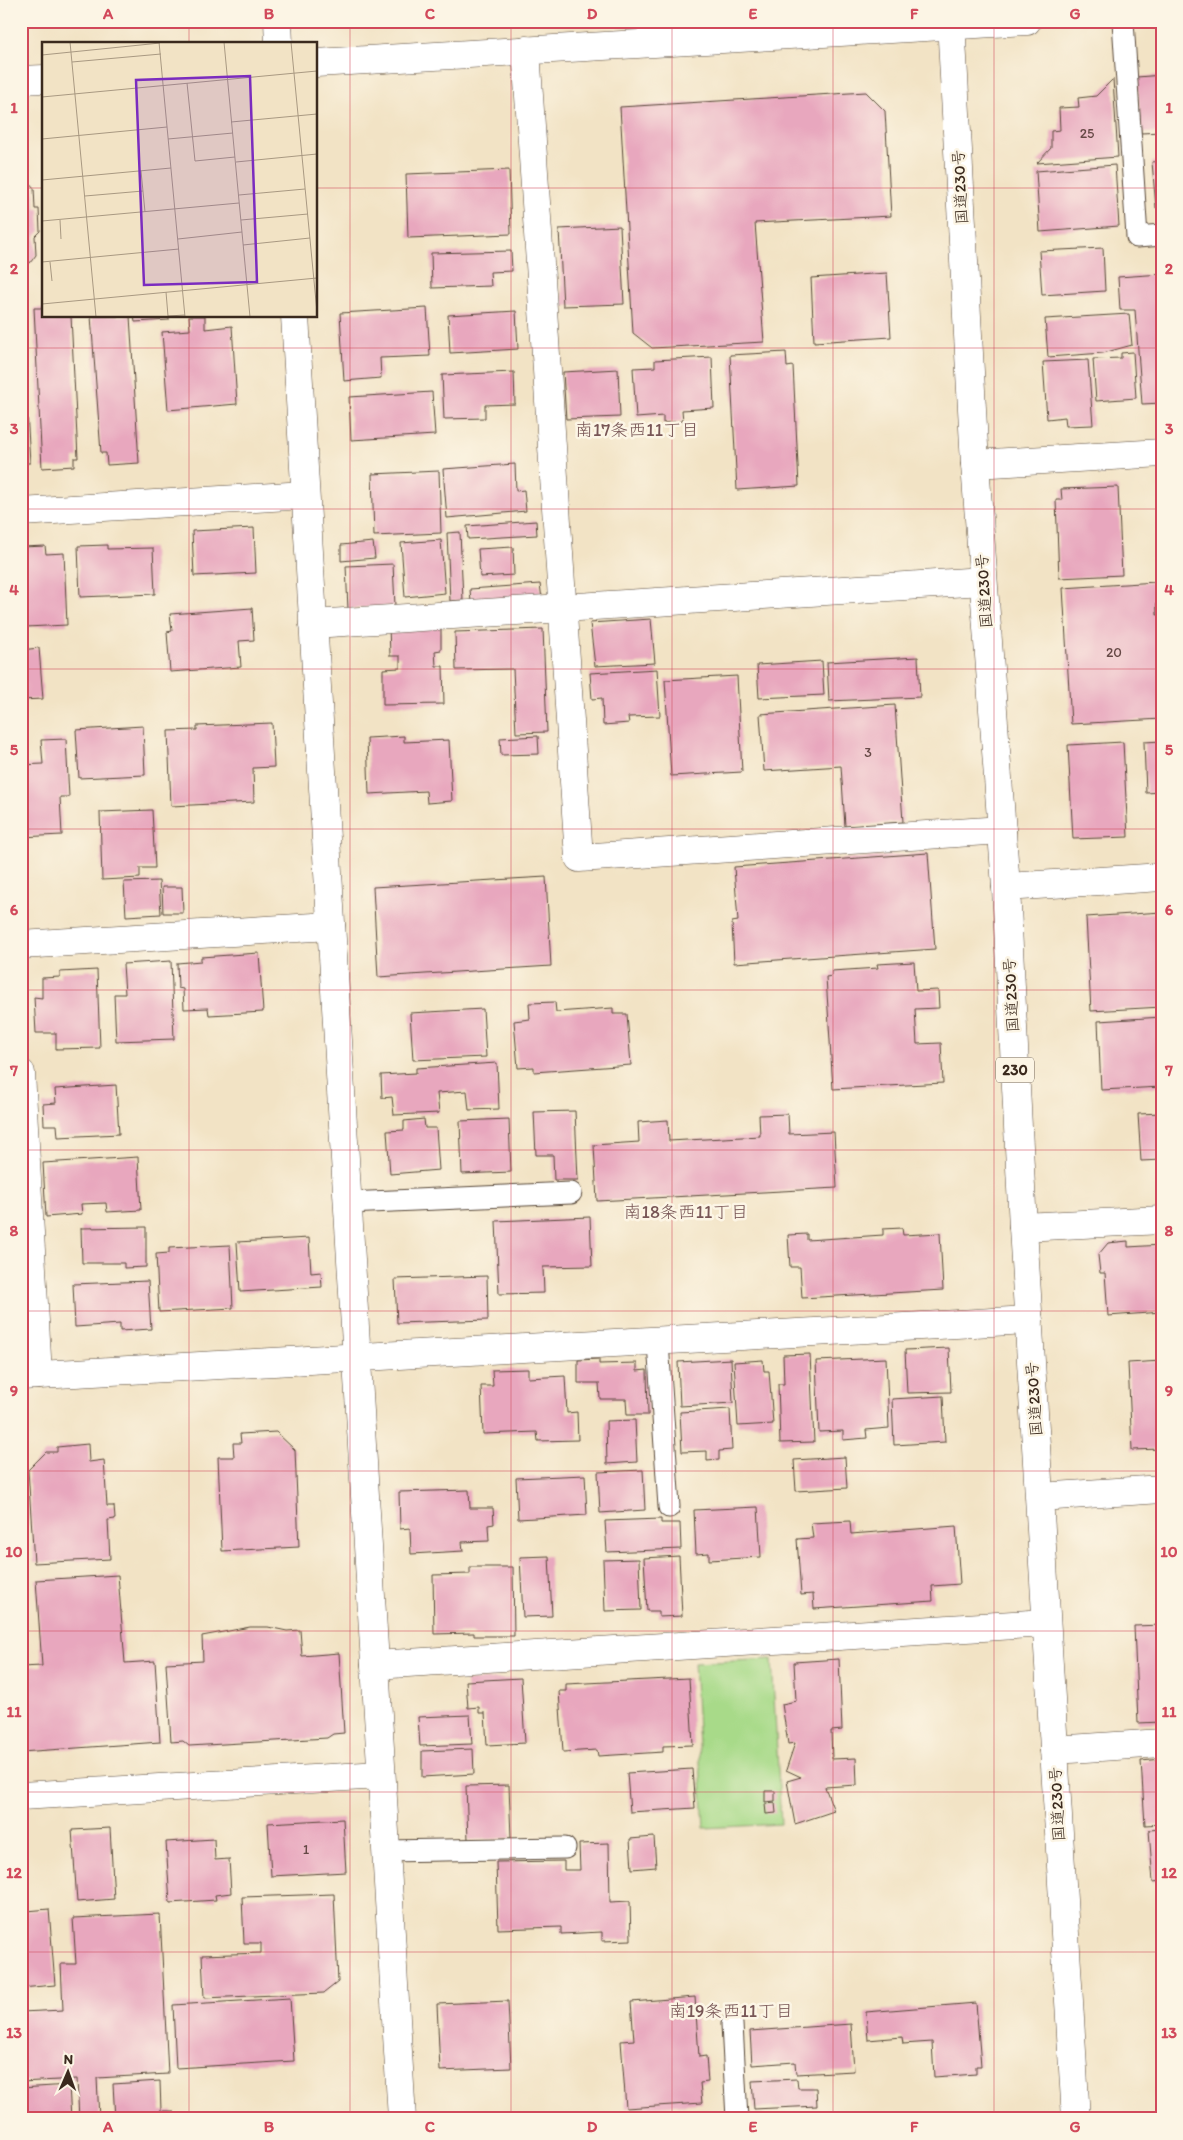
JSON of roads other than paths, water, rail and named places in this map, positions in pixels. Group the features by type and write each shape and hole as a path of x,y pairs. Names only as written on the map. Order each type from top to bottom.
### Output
{"main road":[{"path":"278,21 279,42"},
{"path":"318,63 1027,21"},
{"name":"国道230号","path":"951,24 975,464 1006,887 1023,1227 1076,2119"},
{"path":"526,50 578,858 1002,830"},
{"path":"21,80 42,78"},
{"path":"295,318 402,2119"},
{"path":"975,464 1162,453"},
{"path":"21,512 305,496"},
{"path":"313,624 984,581"},
{"path":"1006,887 1162,877"},
{"path":"21,945 331,926"},
{"path":"21,1073 30,1376 1029,1320"},
{"path":"1023,1227 1162,1220"},
{"path":"1040,1498 1162,1489"},
{"path":"375,1665 1046,1623"},
{"path":"1054,1750 1162,1743"},
{"path":"21,1796 381,1775"}],"lane":[{"path":"1123,21 1137,237 1162,235"},
{"path":"348,1203 571,1193"},
{"path":"658,1342 669,1507"},
{"path":"386,1852 566,1848"},
{"path":"732,2024 737,2119"}],"district":[{"name":"南17条西11丁目","path":"637,430"},
{"name":"南18条西11丁目","path":"686,1212"},
{"name":"南19条西11丁目","path":"731,2011"}]}
